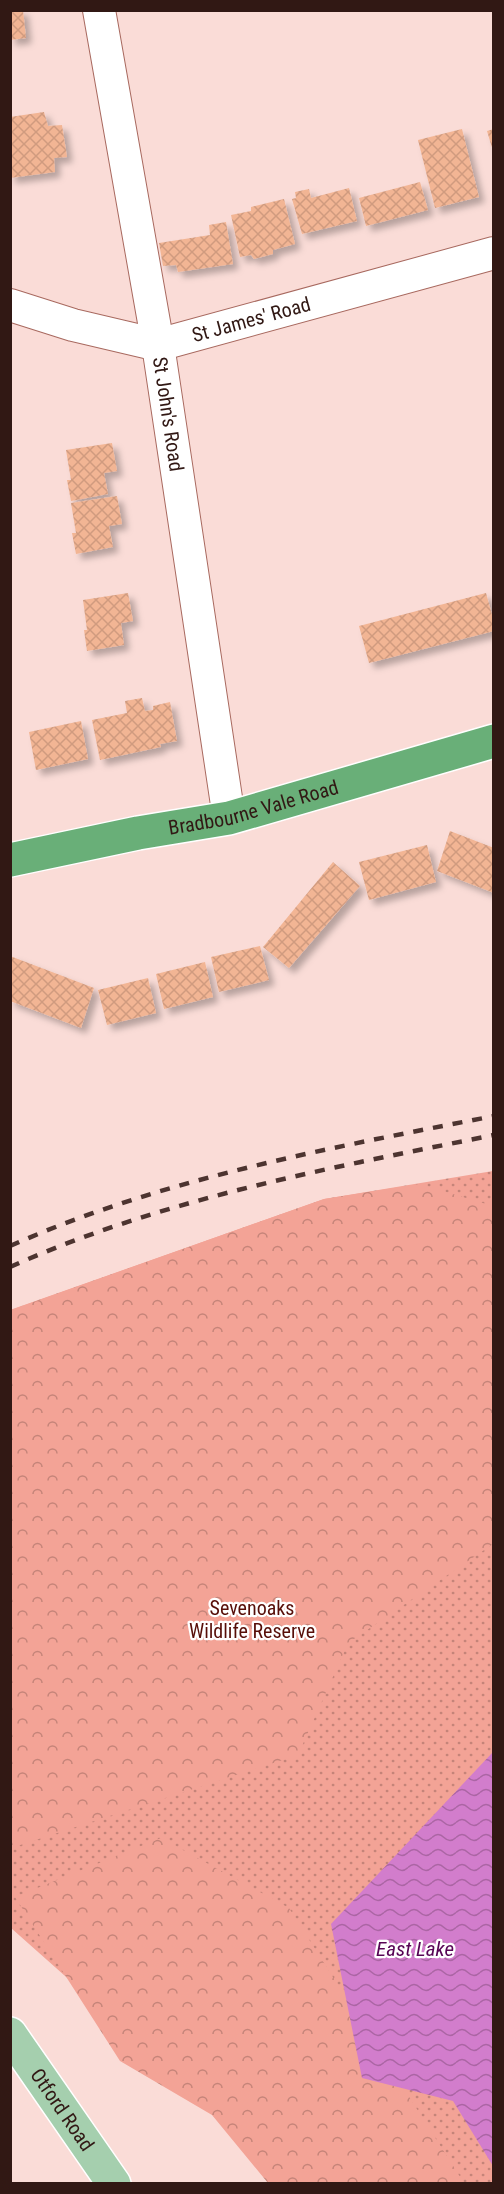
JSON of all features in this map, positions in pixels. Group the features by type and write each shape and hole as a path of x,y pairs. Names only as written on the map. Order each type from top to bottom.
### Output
{"highway":[{"name":"Bradbourne Vale Road","path":"10,860 138,832 229,818 494,741"}],"main road":[{"name":"Otford Road","path":"10,2034 114,2184"}],"street":[{"name":"St John's Road","path":"99,10 158,345 229,818"},
{"name":"St James' Road","path":"10,305 73,325 158,345 494,253"}],"green space":[{"name":"Sevenoaks Wildlife Reserve","path":"493,1171 493,2183 288,2183 127,2031 11,1928 10,1310 324,1199"},
{"path":"419,1184 493,1206 493,1544 348,1643 298,1755 11,1848 11,1310 324,1199"},
{"path":"161,1838 289,1908 464,2183 268,2183 212,2115 120,2061 15,1897"}],"water":[{"name":"East Lake","path":"493,1752 493,2166 453,2101 362,2078 331,1924"}],"building":[{"path":"10,10 23,10 26,38 10,40"},
{"path":"44,112 48,126 62,125 67,157 54,158 55,172 10,178 10,117"},
{"path":"462,129 479,197 435,208 418,140"},
{"path":"494,129 494,151 493,151 487,131"},
{"path":"420,182 428,210 366,226 359,198"},
{"path":"349,188 357,221 302,234 292,199 296,198 295,192 309,189 311,198"},
{"path":"284,199 295,244 273,250 273,254 254,259 251,255 240,257 231,215 251,211 251,207"},
{"path":"226,222 233,264 178,272 176,265 163,266 159,243 210,235 209,225"},
{"path":"112,443 117,471 104,473 108,494 71,501 67,480 71,480 66,450"},
{"path":"117,496 122,524 109,526 113,547 76,554 72,533 76,533 71,503"},
{"path":"128,593 133,621 121,623 124,645 87,651 83,600"},
{"path":"486,593 494,622 494,631 369,663 359,626"},
{"path":"142,698 145,711 153,710 153,706 170,702 177,741 160,744 161,747 100,760 92,720 127,713 125,701"},
{"path":"81,721 88,759 36,770 29,732"},
{"path":"450,831 494,848 494,893 437,871"},
{"path":"427,845 436,882 369,900 359,862"},
{"path":"333,862 360,886 289,968 263,947"},
{"path":"260,946 269,980 219,992 211,957"},
{"path":"10,956 94,988 81,1028 10,1001"},
{"path":"205,962 213,997 164,1009 156,974"},
{"path":"148,978 156,1013 107,1025 98,990"}],"railway":[{"path":"10,1246 68,1222 187,1183 309,1153 494,1116"},
{"path":"10,1267 68,1243 188,1204 309,1173 494,1135"}]}
